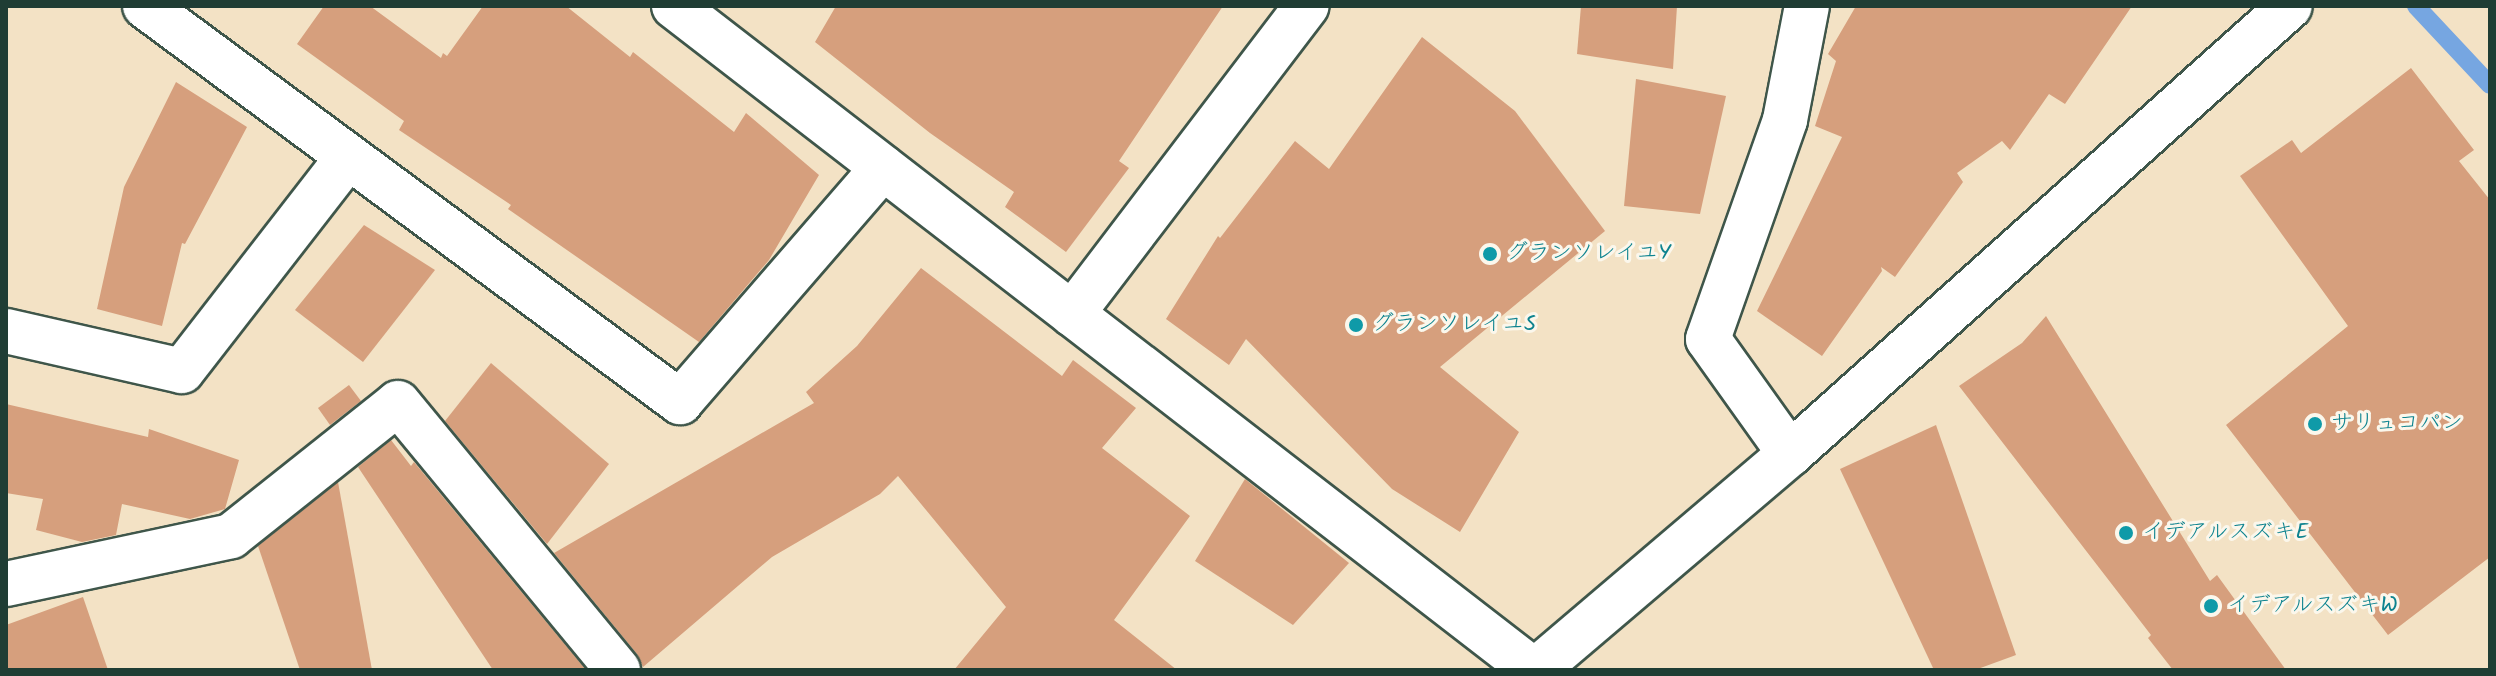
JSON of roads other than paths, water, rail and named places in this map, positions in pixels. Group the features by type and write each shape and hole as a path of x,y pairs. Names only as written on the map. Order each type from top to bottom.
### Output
{"street":[{"path":"145,6 680,402 883,168"},
{"path":"674,6 1534,670 1790,454 2290,6"},
{"path":"1072,314 1307,6"},
{"path":"1790,454 1708,339 1785,120 1807,6"},
{"path":"6,331 182,371 348,157"},
{"path":"6,584 231,536 398,403 618,670"}],"waterway":[{"path":"2416,6 2490,85"}],"place":[{"name":"グランソレイユY","path":"1490,254"},
{"name":"グランソレイユS","path":"1356,325"},
{"name":"サリュコパン","path":"2315,424"},
{"name":"イデアルスズキE","path":"2126,533"},
{"name":"イデアルスズキW","path":"2211,606"}]}
